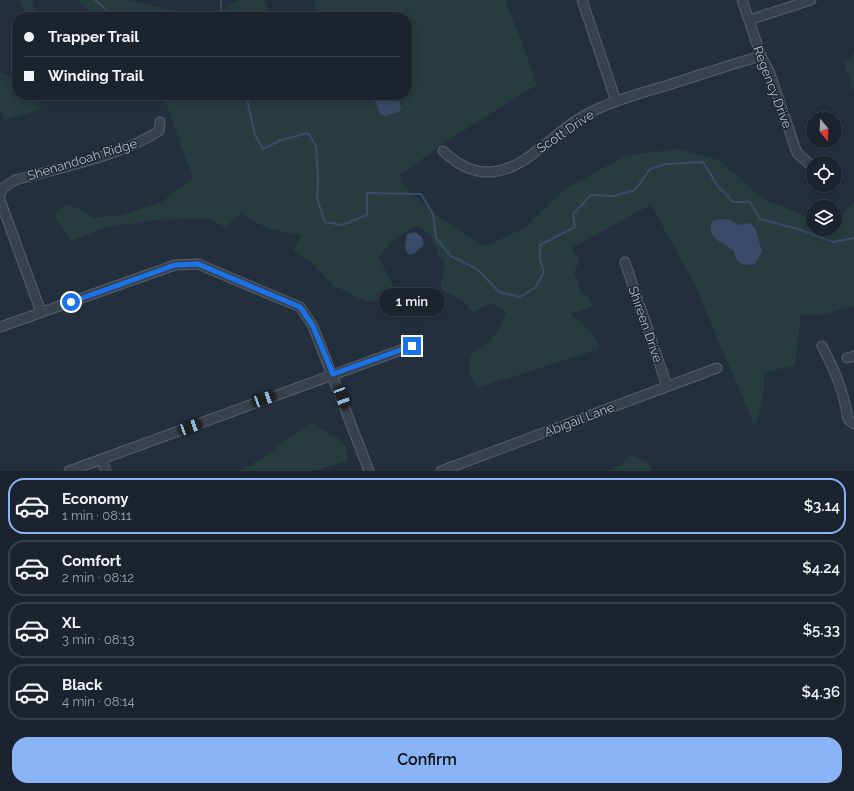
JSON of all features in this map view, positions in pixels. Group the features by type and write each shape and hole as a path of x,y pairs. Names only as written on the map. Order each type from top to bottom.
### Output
{"street":[{"path":"582,0 616,101"},
{"name":"Regency Drive","path":"742,0 761,56 769,71 797,153 806,161"},
{"path":"749,20 811,0"},
{"name":"Scott Drive","path":"443,151 454,162 466,168 484,172 499,171 520,163 558,134 591,112 616,101 761,56"},
{"name":"Shenandoah Ridge","path":"0,195 3,188 15,180 98,157 136,143 159,131 160,122"},
{"path":"0,200 41,312"},
{"name":"Shireen Drive","path":"625,262 666,386"},
{"path":"0,327 175,265 198,264 300,307 313,326 333,374 369,471"},
{"path":"68,471 412,346"},
{"path":"822,346 842,388 848,420 854,424"},
{"name":"Abigail Lane","path":"441,471 717,368"},
{"path":"101,459 106,471"}],"green space":[{"path":"20,0 32,0 36,12 24,12"},
{"path":"78,0 125,0 182,12 89,12"},
{"path":"240,0 264,0 270,12 219,12"},
{"path":"314,0 506,0 537,85 468,128 400,175 403,185 436,215 482,246 523,229 563,191 624,156 677,149 719,160 763,199 806,216 806,236 842,236 842,216 854,202 854,306 826,314 801,315 795,365 764,373 764,394 755,427 694,283 651,205 571,248 580,261 574,272 581,292 589,297 593,306 571,314 588,329 600,344 597,350 477,388 469,373 470,355 489,342 500,327 506,312 491,303 473,312 460,299 441,289 445,264 438,255 432,237 418,225 386,247 378,258 389,276 395,297 386,303 364,301 333,285 314,265 293,251 302,236 267,228 241,214 225,227 206,218 157,220 107,227 71,241 54,215 65,205 84,210 93,218 121,215 164,201 172,193 193,178 165,100 412,100 412,12 316,12"},
{"path":"854,54 854,92 844,62"},
{"path":"0,72 12,78 12,100 45,100 38,102 41,109 5,120 0,112"},
{"path":"311,422 341,441 345,446 347,461 315,471 240,471 262,458"},
{"path":"631,455 648,463 652,471 607,471 621,464"}],"water":[{"path":"374,100 399,100 401,108 399,112 385,116 380,113"},
{"path":"721,219 730,220 738,225 750,223 755,228 762,251 755,264 740,264 736,259 734,251 714,237 711,228 712,221"},
{"path":"415,232 422,237 424,244 415,253 409,255 405,248 407,234"}],"waterway":[{"path":"95,0 108,12"},
{"path":"221,0 221,12"},
{"path":"247,100 255,135 263,149 281,140 308,133 316,146 318,178 317,198 325,222 342,225 367,215 367,193 421,194 433,214 436,238 451,256 477,269 499,292 520,297 536,287 544,272 540,260 540,245 575,227 573,214 591,195 614,196 635,190 650,169 665,164 703,162 717,185 733,202 750,202 760,219 798,229 833,242 854,238"}],"route":[{"path":"71,302 175,265 198,264 300,307 313,326 333,374 412,346"}]}
